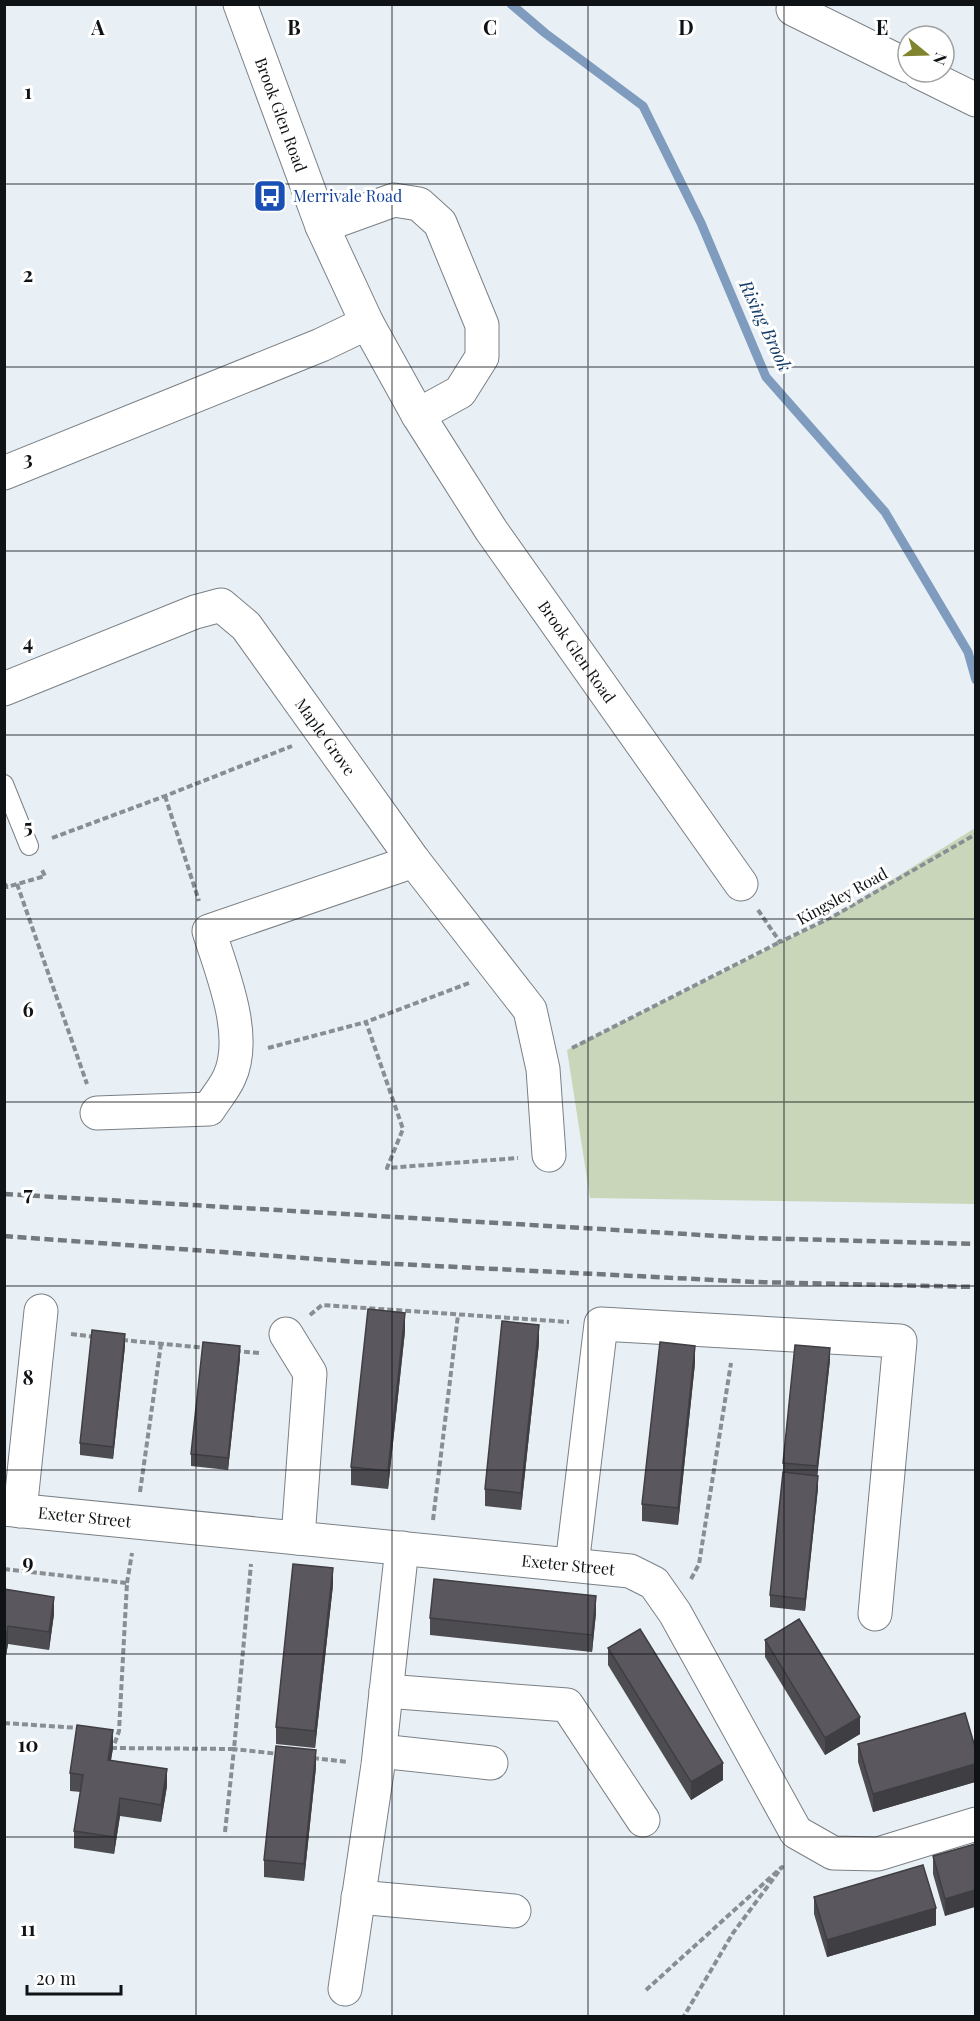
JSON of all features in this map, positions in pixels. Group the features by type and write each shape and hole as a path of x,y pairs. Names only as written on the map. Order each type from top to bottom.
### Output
{"street":[{"name":"Brook Glen Road","path":"240,4 322,226 367,323 418,415 491,530 741,884"},
{"path":"793,9 896,60"},
{"path":"943,84 975,100"},
{"path":"322,226 394,200 419,204 440,223 482,325 482,357 460,392 418,415"},
{"path":"4,473 310,349 367,323"},
{"name":"Maple Grove","path":"4,689 195,612 221,605 246,626 414,861 530,1010 543,1069 549,1155"},
{"path":"97,1113 209,1109 229,1078 235,1057 236,1030 209,930 414,861"},
{"path":"12,1510 40,1321"},
{"path":"572,1565 601,1324 900,1341 875,1614"},
{"path":"293,1346 310,1373 298,1538"},
{"name":"Exeter Street","path":"12,1510 630,1571 654,1583 675,1613 796,1832 833,1853 878,1854 975,1824"},
{"path":"345,1989 379,1758 386,1691 416,1550"},
{"path":"386,1691 567,1705 643,1820"},
{"path":"379,1758 491,1763"},
{"path":"358,1897 514,1911"}],"lane":[{"path":"4,784 29,846"}],"path":[{"path":"4,883 7,887 45,876 29,846 323,734"},
{"path":"165,796 209,930"},
{"name":"Kingsley Road","path":"543,1069 567,1050 834,916 975,834"},
{"path":"17,884 97,1113"},
{"path":"741,884 780,942"},
{"path":"235,1057 366,1022 467,983 501,973"},
{"path":"366,1022 403,1129 387,1168 549,1155"},
{"path":"230,1351 293,1346 322,1305 601,1324"},
{"path":"416,1550 458,1315"},
{"path":"40,1321 105,1338"},
{"path":"675,1613 699,1564 736,1333"},
{"path":"116,1339 219,1349"},
{"path":"136,1522 161,1344"},
{"path":"225,1832 254,1533"},
{"path":"4,1569 127,1583 119,1731 113,1748 234,1749 289,1756"},
{"path":"4,1723 85,1729"},
{"path":"108,1731 119,1731"},
{"path":"312,1758 379,1758"},
{"path":"646,1990 782,1867 733,1933 684,2016"}],"green space":[{"path":"975,828 975,1204 590,1198 567,1050 834,916"}],"building":[{"path":"368,1309 405,1313 388,1471 351,1467"},
{"path":"502,1321 539,1325 521,1493 485,1489"},
{"path":"92,1330 125,1334 113,1447 80,1443"},
{"path":"203,1342 240,1346 228,1458 191,1454"},
{"path":"660,1342 695,1346 678,1508 642,1504"},
{"path":"795,1345 830,1348 817,1466 783,1463"},
{"path":"783,1472 818,1476 805,1599 770,1595"},
{"path":"293,1564 333,1568 315,1731 276,1727"},
{"path":"434,1579 596,1596 592,1635 430,1618"},
{"path":"4,1589 54,1597 49,1632 8,1626 4,1650"},
{"path":"799,1619 860,1717 825,1738 765,1640"},
{"path":"640,1629 723,1763 691,1782 608,1648"},
{"path":"965,1713 975,1747 975,1764 873,1794 858,1744"},
{"path":"77,1725 113,1730 108,1760 167,1769 161,1805 120,1798 114,1837 74,1831 83,1775 70,1773"},
{"path":"276,1746 316,1750 304,1864 264,1860"},
{"path":"975,1844 975,1890 945,1899 933,1856"},
{"path":"923,1865 936,1908 827,1940 814,1897"}],"waterway":[{"name":"Rising Brook","path":"511,4 545,33 643,106 701,223 766,377 885,512 968,652 976,680"}],"railway":[{"path":"4,1194 753,1238 976,1244"},
{"path":"4,1236 357,1262 754,1282 976,1287"}],"place":[{"name":"Merrivale Road","path":"270,196"}]}
